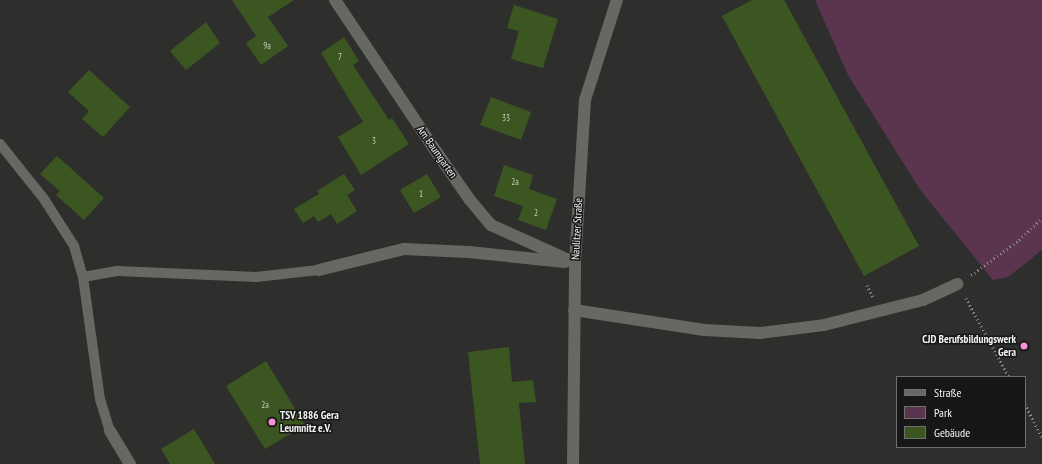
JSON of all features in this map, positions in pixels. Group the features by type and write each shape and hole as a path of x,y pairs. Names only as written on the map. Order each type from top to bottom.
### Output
{"street":[{"name":"Am Baumgarten","path":"335,0 433,147 470,200 492,225 575,263"},
{"name":"Naulitzer Straße","path":"573,464 575,263 585,100 616,0"},
{"path":"320,270 404,249 469,252 575,263"},
{"path":"574,310 704,330 760,333 845,320 923,300 958,284"},
{"path":"110,431 130,464"}],"lane":[{"path":"0,144 44,200 74,246 83,277 100,399 110,431"},
{"path":"83,277 118,271 256,277 320,270"}],"path":[{"path":"1008,376 958,284 1019,240 1042,218"},
{"path":"1026,406 1042,438"}],"green space":[{"path":"815,0 1042,0 1042,250 1008,277 993,280 921,191 848,75"}],"building":[{"path":"232,0 294,0 268,17 288,46 261,65 246,43 256,36"},
{"path":"752,0 784,0 919,246 864,276 722,16"},
{"path":"514,5 558,19 543,68 511,59 519,31 507,28"},
{"path":"206,22 220,43 186,70 170,51"},
{"path":"344,37 359,61 353,65 389,120 392,118 409,144 361,175 338,137 363,122 321,53"},
{"path":"89,70 130,107 103,137 82,119 89,111 68,92"},
{"path":"491,97 531,112 521,140 480,125"},
{"path":"57,156 104,198 84,220 56,195 60,191 40,174"},
{"path":"504,165 533,175 529,189 557,199 546,230 518,220 523,206 494,196"},
{"path":"344,174 355,190 347,195 357,211 337,224 331,214 318,222 314,216 303,223 294,209 319,194 317,191"},
{"path":"427,174 441,197 414,213 400,190"},
{"path":"509,347 512,382 533,380 536,402 519,403 525,464 480,464 468,352"},
{"path":"266,361 305,425 265,449 226,386"},
{"path":"194,429 215,464 170,464 161,449"}],"place":[{"name":"CJD Berufsbildungswerk Gera","path":"1024,346"},
{"name":"TSV 1886 Gera Leumnitz e.V.","path":"272,422"}]}
